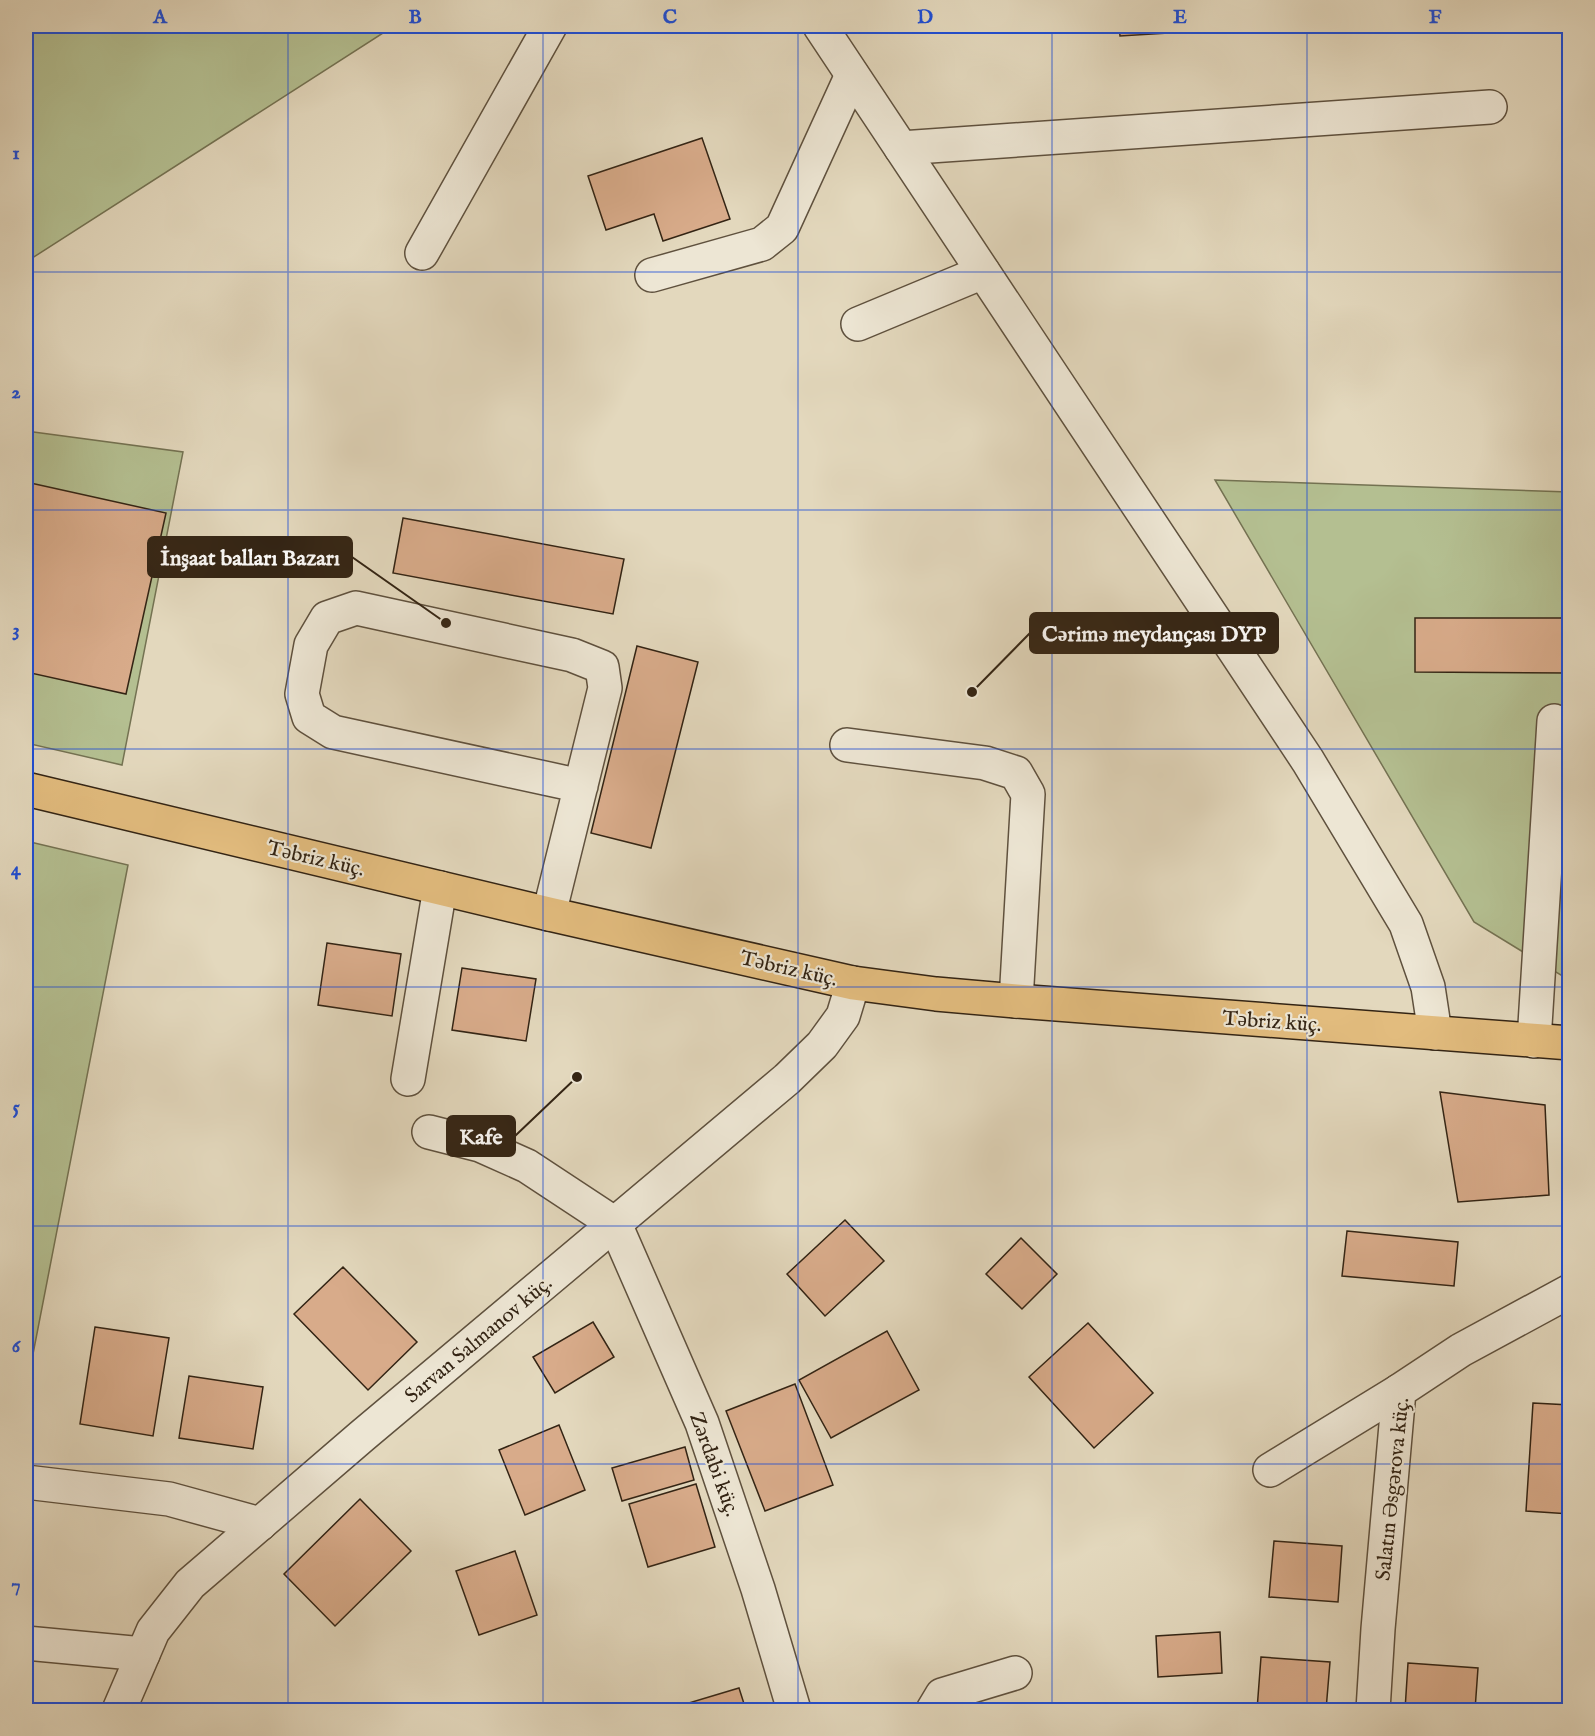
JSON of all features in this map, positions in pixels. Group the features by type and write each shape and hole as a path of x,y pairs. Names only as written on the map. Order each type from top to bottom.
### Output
{"main road":[{"name":"Təbriz küç.","path":"26,789 549,914 854,983 936,994 1016,1001 1569,1043"}],"street":[{"path":"422,253 550,26"},
{"path":"820,26 1308,761 1406,924 1428,987 1435,1033"},
{"path":"652,275 762,244 782,228 852,75"},
{"path":"901,148 1490,107"},
{"path":"858,324 982,272"},
{"path":"549,914 581,786 605,688 602,667 572,655 356,608 327,618 311,645 302,694 309,717 333,732 581,786"},
{"path":"1534,1041 1554,721"},
{"path":"847,745 985,763 1016,773 1028,794 1016,1001"},
{"path":"408,1079 440,888"},
{"name":"Sarvan Salmanov küç.","path":"119,1710 153,1631 190,1584 788,1079 822,1045 843,1016 854,983"},
{"path":"429,1132 480,1145 527,1166 615,1224"},
{"name":"Zərdabi küç.","path":"615,1224 702,1423 758,1589 794,1710"},
{"name":"Salatın Əsgərova küç.","path":"1373,1710 1399,1391 1461,1350 1569,1291"},
{"path":"1270,1470 1399,1391"},
{"path":"26,1482 169,1499 260,1524"},
{"path":"26,1643 143,1654"},
{"path":"933,1710 942,1695 1015,1673"}],"green space":[{"path":"26,26 394,26 26,262"},
{"path":"26,431 183,452 122,765 26,743"},
{"path":"1215,480 1569,492 1569,980 1474,922"},
{"path":"26,841 128,865 26,1390"}],"building":[{"path":"1119,26 1283,26 1120,36"},
{"path":"702,138 730,219 663,241 654,214 606,230 588,176"},
{"path":"26,482 166,513 126,694 26,672"},
{"path":"403,518 624,559 613,614 393,573"},
{"path":"1415,618 1568,618 1568,673 1415,672"},
{"path":"637,646 698,662 651,848 591,833"},
{"path":"327,943 401,954 392,1016 318,1005"},
{"path":"462,968 536,979 526,1041 452,1030"},
{"path":"1440,1092 1545,1105 1549,1195 1458,1202"},
{"path":"845,1220 884,1261 825,1316 787,1274"},
{"path":"1347,1231 1458,1242 1454,1286 1342,1276"},
{"path":"1021,1238 1057,1274 1022,1309 986,1274"},
{"path":"343,1267 417,1342 368,1390 294,1314"},
{"path":"593,1322 614,1357 555,1393 533,1357"},
{"path":"1088,1323 1153,1393 1094,1448 1029,1377"},
{"path":"95,1327 169,1338 153,1436 80,1424"},
{"path":"887,1331 919,1390 831,1438 799,1380"},
{"path":"189,1376 263,1387 253,1449 179,1438"},
{"path":"795,1384 833,1485 765,1511 726,1411"},
{"path":"1533,1403 1570,1405 1570,1514 1526,1511"},
{"path":"559,1425 585,1490 525,1515 499,1450"},
{"path":"685,1447 694,1480 622,1501 612,1468"},
{"path":"696,1484 715,1547 648,1567 629,1504"},
{"path":"360,1499 411,1551 335,1626 284,1574"},
{"path":"1274,1541 1342,1546 1338,1602 1269,1597"},
{"path":"515,1551 537,1615 479,1635 456,1571"},
{"path":"1220,1632 1222,1673 1158,1677 1156,1636"},
{"path":"1261,1657 1330,1662 1326,1710 1257,1710"},
{"path":"1408,1663 1478,1668 1475,1710 1405,1710"},
{"path":"1570,1667 1570,1710 1567,1710"},
{"path":"739,1688 746,1710 672,1710 672,1708"}],"place":[{"name":"İnşaat balları Bazarı","path":"446,623"},
{"name":"Cərimə meydançası DYP","path":"972,692"},
{"name":"Kafe","path":"577,1077"}]}
